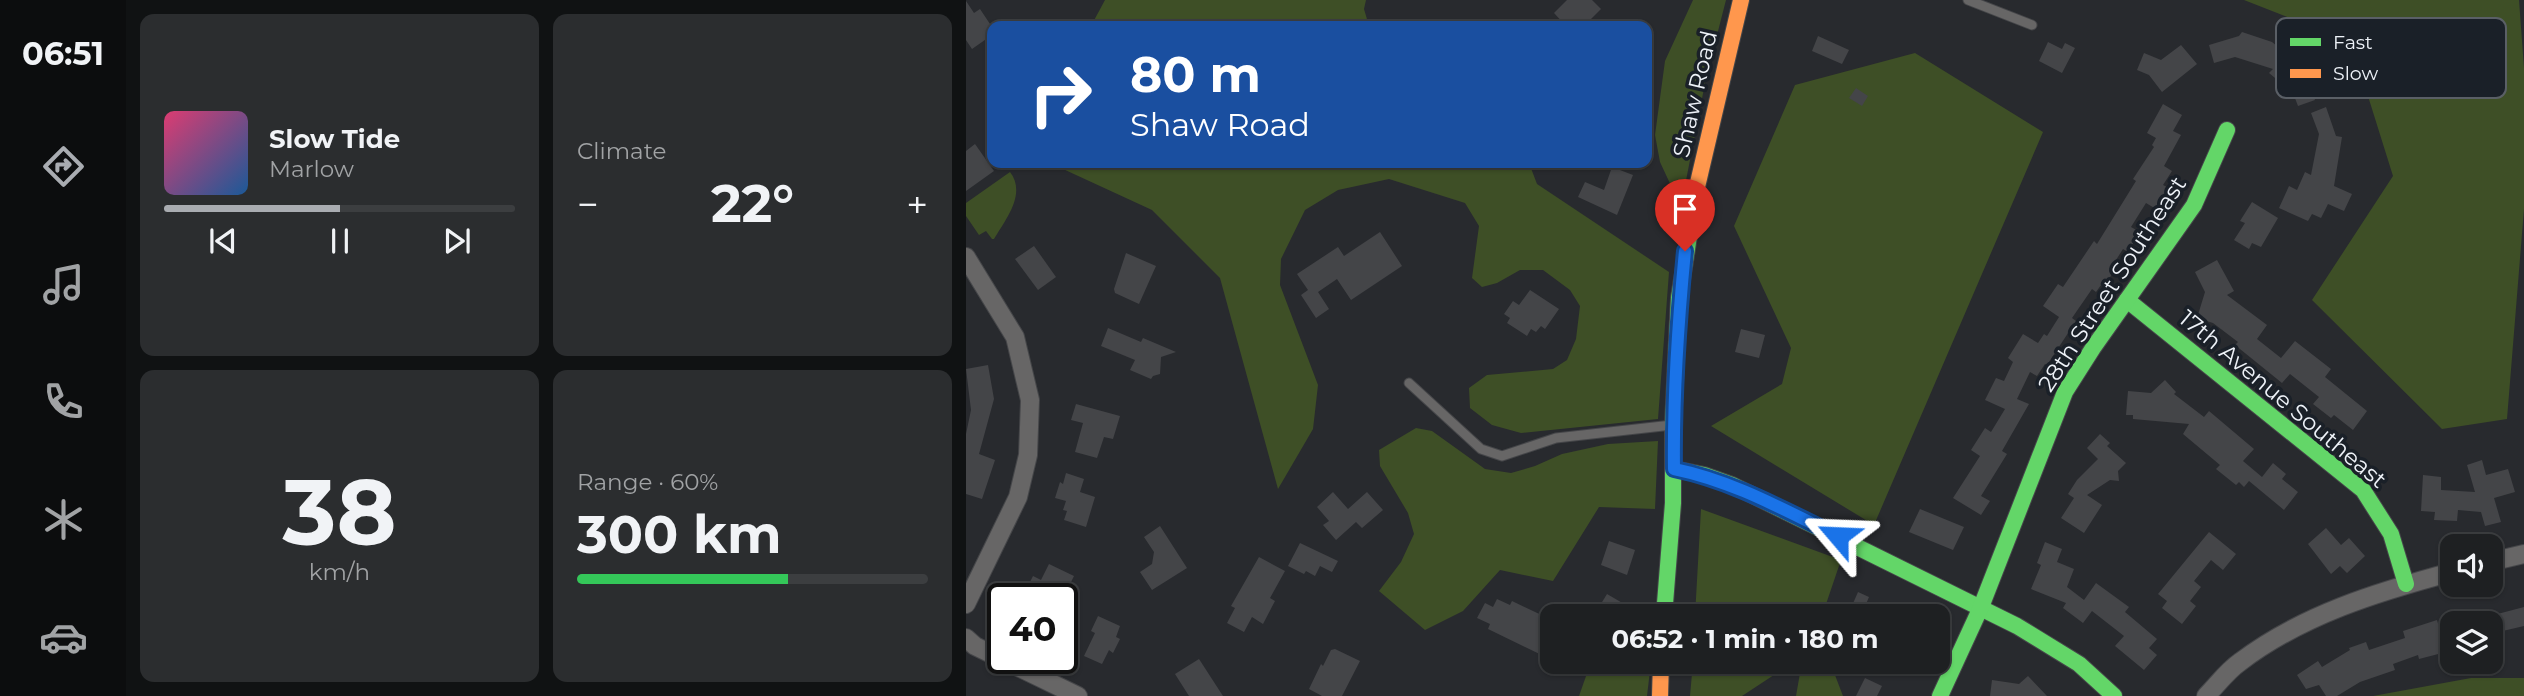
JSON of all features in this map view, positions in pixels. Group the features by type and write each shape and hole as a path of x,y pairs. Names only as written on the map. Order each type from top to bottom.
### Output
{"street":[{"name":"Shaw Road","path":"1665,604 1674,469 1679,298 1698,182 1741,0"},
{"name":"28th Street Southeast","path":"1940,696 1982,607 2017,510 2065,392 2194,205 2227,130"},
{"path":"966,257 1015,337 1030,400 1028,455 1018,497 966,604"},
{"name":"17th Avenue Southeast","path":"2127,300 2362,490 2381,512 2393,536 2401,557 2406,584"},
{"path":"1674,469 1704,475 1732,485 1982,607 2060,650 2114,696"},
{"path":"2503,559 2524,554"},
{"path":"2206,696 2238,663 2286,631 2337,608 2440,575"},
{"path":"966,638 975,646 1078,696"},
{"path":"1660,696 1661,674"}],"lane":[{"path":"1968,0 2032,25"},
{"path":"1409,383 1480,449 1493,454 1510,454 1536,444 1580,435 1674,425"}],"green space":[{"path":"1105,0 1366,0 1364,9 1368,21 1094,21"},
{"path":"1693,0 1726,0 1706,78 1682,201 1673,190 1660,162 1655,135 1665,61"},
{"path":"2244,0 2519,0 2524,68 2524,209 2507,419 2442,429 2312,300 2393,176 2369,98 2506,98 2506,18 2290,18"},
{"path":"1915,53 2043,132 1874,525 1711,426 1782,384 1791,348 1734,226 1795,85"},
{"path":"1061,168 1531,168 1537,184 1669,272 1658,419 1521,433 1492,425 1470,408 1469,388 1487,375 1553,369 1567,360 1576,339 1580,306 1570,290 1543,270 1520,270 1497,283 1482,287 1472,278 1479,226 1465,203 1389,179 1338,190 1305,210 1281,259 1280,285 1318,385 1313,429 1278,489 1220,278 1152,210"},
{"path":"1010,172 1016,189 1012,207 994,239 986,231 979,235 966,216 966,203"},
{"path":"1416,428 1432,431 1485,469 1511,473 1562,454 1608,444 1658,441 1655,509 1599,507 1553,581 1500,570 1463,611 1425,630 1379,591 1401,562 1414,534 1408,513 1380,466 1379,450"},
{"path":"1701,509 1841,560 1826,604 1696,604"},
{"path":"1587,674 1650,674 1647,696 1579,696"},
{"path":"1692,674 1775,674 1742,696 1690,696"},
{"path":"1800,674 1835,674 1843,696 1796,696"},
{"path":"2471,678 2524,678 2524,696 2373,696"}],"building":[{"path":"1567,0 1592,0 1601,9 1589,21 1561,21 1554,13"},
{"path":"966,1 974,13 980,9 988,21 987,38 972,49 966,40"},
{"path":"2242,32 2276,45 2276,79 2269,73 2273,69 2235,57 2214,63 2209,45 2239,36"},
{"path":"1818,36 1849,50 1842,64 1812,51"},
{"path":"2048,42 2062,49 2065,43 2075,48 2062,73 2039,61"},
{"path":"2181,45 2197,64 2162,92 2149,75 2137,70 2144,53 2161,60"},
{"path":"1856,88 1868,96 1862,106 1849,98"},
{"path":"2295,98 2314,98 2315,100 2298,106"},
{"path":"2163,104 2182,115 2173,131 2181,135 2164,166 2172,171 2163,185 2169,188 2156,209 2146,203 2131,227 2140,232 2128,252 2123,249 2109,271 2112,274 2104,287 2101,285 2096,292 2092,289 2072,318 2076,321 2047,365 2045,364 2037,376 2030,372 2017,399 2029,404 2002,451 2007,454 1981,496 1990,501 1981,515 1953,498 1980,456 1971,450 1985,428 1991,432 2005,409 1985,400 1996,378 2004,381 2013,362 2008,358 2023,334 2038,343 2044,334 2047,336 2059,317 2043,306 2058,284 2063,287 2094,241 2097,244 2136,181 2133,179 2154,147 2152,145 2156,138 2147,133"},
{"path":"2326,107 2336,136 2342,137 2334,186 2352,194 2344,211 2328,204 2321,218 2312,214 2308,221 2279,208 2289,186 2297,190 2305,172 2311,175 2319,134 2311,113"},
{"path":"975,144 987,161 987,168 994,171 966,191 966,151"},
{"path":"1612,168 1633,175 1617,215 1578,197 1585,182 1604,190"},
{"path":"2252,202 2278,218 2261,247 2252,243 2249,249 2234,240 2245,223 2240,221"},
{"path":"1380,232 1402,266 1351,300 1337,279 1318,292 1329,309 1316,318 1301,295 1308,290 1297,274 1338,247 1344,256"},
{"path":"1034,246 1056,277 1038,290 1015,259"},
{"path":"1126,253 1156,266 1139,304 1115,293"},
{"path":"2217,260 2234,291 2227,295 2267,325 2257,339 2281,358 2295,341 2331,369 2325,377 2367,411 2353,430 2334,415 2331,418 2313,404 2319,397 2290,374 2282,383 2235,345 2238,342 2213,323 2197,318 2205,292 2195,272"},
{"path":"1530,290 1559,309 1545,329 1541,326 1536,332 1531,329 1527,336 1507,323 1510,318 1504,314 1513,301 1519,305"},
{"path":"1108,328 1141,342 1143,338 1176,352 1161,357 1160,374 1151,379 1130,370 1135,360 1101,346"},
{"path":"1741,329 1765,335 1759,358 1735,352"},
{"path":"988,365 994,399 979,454 995,460 982,499 966,494 966,434 971,410 966,369"},
{"path":"2165,380 2176,392 2174,394 2204,417 2209,411 2254,449 2243,461 2262,477 2273,463 2286,474 2282,479 2298,492 2284,510 2249,481 2244,487 2239,482 2236,485 2216,469 2220,465 2183,434 2189,424 2133,419 2133,415 2126,415 2128,391 2151,393"},
{"path":"1076,404 1120,416 1113,439 1104,437 1097,458 1075,452 1083,423 1071,420"},
{"path":"2100,434 2110,443 2107,446 2126,463 2118,471 2119,481 2110,480 2087,495 2102,505 2084,533 2061,518 2074,498 2068,494 2077,480 2098,459 2087,448"},
{"path":"2482,460 2486,475 2508,469 2515,492 2494,498 2501,522 2485,526 2481,512 2458,510 2457,521 2434,520 2435,512 2421,511 2423,475 2441,477 2441,490 2475,492 2467,465"},
{"path":"1066,473 1084,479 1080,492 1095,497 1086,527 1064,520 1066,501 1055,498"},
{"path":"1333,492 1348,509 1367,492 1383,510 1362,528 1356,522 1336,540 1323,525 1329,521 1317,507"},
{"path":"1920,509 1964,527 1953,550 1909,532"},
{"path":"1160,526 1187,568 1152,590 1140,572 1152,564 1154,552 1144,537"},
{"path":"2326,528 2341,545 2349,538 2365,556 2347,573 2340,566 2331,574 2308,544"},
{"path":"2209,532 2236,554 2223,570 2211,560 2194,581 2201,587 2190,601 2196,606 2182,624 2162,608 2167,601 2158,594"},
{"path":"1609,541 1635,550 1627,575 1601,565"},
{"path":"2045,542 2062,549 2057,562 2074,569 2067,587 2084,600 2096,583 2129,607 2125,612 2157,639 2149,648 2157,655 2144,670 2115,646 2124,636 2092,611 2083,623 2063,608 2066,603 2031,589 2041,565 2037,563"},
{"path":"1300,543 1338,561 1332,572 1320,566 1315,576 1288,566"},
{"path":"1259,557 1285,571 1270,598 1275,601 1263,624 1252,617 1244,632 1227,623 1235,608 1231,606"},
{"path":"1049,564 1074,576 1070,583 1030,583 1033,576 1041,580"},
{"path":"1858,592 1869,597 1866,604 1853,604"},
{"path":"1607,594 1624,604 1601,604"},
{"path":"1497,599 1510,605 1512,601 1540,614 1540,654 1488,629 1490,624 1477,618 1485,603 1493,607"},
{"path":"2524,607 2524,626 2503,631 2503,613"},
{"path":"1098,616 1120,626 1116,637 1120,639 1113,653 1109,650 1102,664 1084,656 1095,633 1091,631"},
{"path":"2437,620 2440,654 2419,659 2418,655 2393,664 2395,670 2360,682 2337,696 2326,696 2319,685 2306,689 2297,675 2318,661 2322,667 2350,650 2349,648 2366,642 2369,650 2405,638 2403,631"},
{"path":"1335,649 1360,661 1342,696 1322,696 1309,689 1321,664 1323,666 1331,650"},
{"path":"1199,659 1223,696 1189,696 1175,674"},
{"path":"2028,676 2047,696 1990,696 1992,680 2019,684"},
{"path":"1865,678 1882,686 1877,696 1856,696"}],"traffic: fast":[{"path":"1940,696 1981,607 2065,392 2194,205 2227,130"},
{"path":"1665,604 1673,503 1673,425 1679,298 1697,187"},
{"path":"2127,300 2363,490 2391,534 2406,584"},
{"path":"1674,469 1704,475 1732,485 2017,626 2079,664 2114,696"}],"traffic: slow":[{"path":"1697,187 1741,0"},
{"path":"1660,696 1661,674"}],"route":[{"path":"1685,251 1678,315 1674,469 1704,475 1732,485 1838,536"}]}
